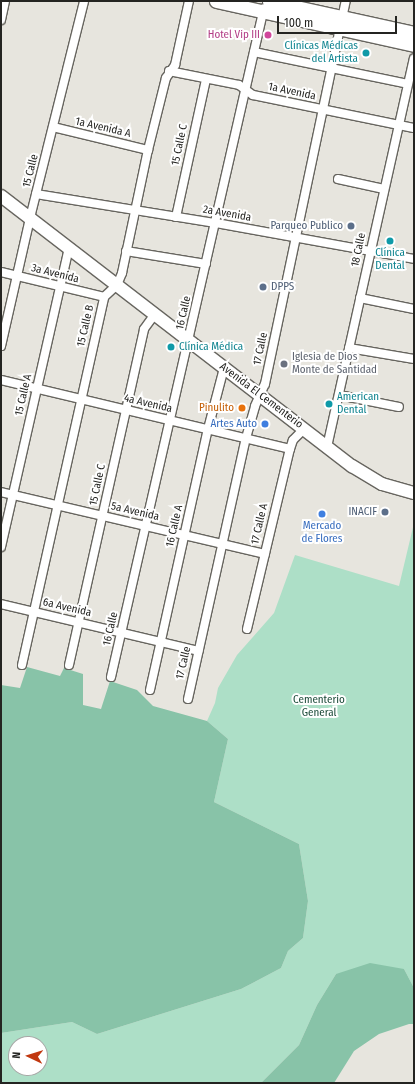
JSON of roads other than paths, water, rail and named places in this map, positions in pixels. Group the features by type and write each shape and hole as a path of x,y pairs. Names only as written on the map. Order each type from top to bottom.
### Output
{"main road":[{"path":"216,1 266,4 341,23 414,45"},
{"path":"341,23 414,33"},
{"name":"Avenida El Cementerio","path":"1,196 352,466 382,484 414,493"}],"street":[{"path":"1,20 5,1"},
{"name":"15 Calle","path":"1,346 30,218 84,1"},
{"path":"117,285 166,78 169,71 175,65 189,1"},
{"name":"17 Calle","path":"188,699 246,438 255,406 265,384 346,1"},
{"name":"16 Calle","path":"111,677 266,4"},
{"path":"254,52 408,84"},
{"name":"18 Calle","path":"327,447 414,59"},
{"name":"1a Avenida","path":"169,71 239,85 253,95 414,128"},
{"name":"15 Calle C","path":"176,217 206,79"},
{"name":"1a Avenida A","path":"53,128 148,150"},
{"path":"338,179 384,189"},
{"name":"2a Avenida","path":"36,194 216,223 414,259"},
{"name":"15 Calle A","path":"1,547 69,248"},
{"path":"126,251 206,264"},
{"name":"3a Avenida","path":"1,272 104,297"},
{"name":"15 Calle B","path":"22,665 104,297 117,285"},
{"path":"360,298 414,309"},
{"name":"15 Calle C","path":"69,665 144,329 155,314"},
{"path":"349,348 414,359"},
{"name":"16 Calle A","path":"150,690 208,430 224,368"},
{"name":"4a Avenida","path":"1,380 290,449"},
{"path":"339,395 399,407"},
{"name":"17 Calle A","path":"247,629 290,449 293,440 304,429"},
{"name":"5a Avenida","path":"1,492 264,554"},
{"name":"6a Avenida","path":"1,604 198,651"}],"place":[{"name":"Hotel Vip III","path":"268,35"},
{"name":"Clínicas Médicas del Artista","path":"366,53"},
{"name":"Parqueo Publico","path":"351,226"},
{"name":"Clínica Dental","path":"390,241"},
{"name":"DPPS","path":"263,287"},
{"name":"Clínica Médica","path":"171,347"},
{"name":"Iglesia de Dios Monte de Santidad","path":"284,364"},
{"name":"American Dental","path":"329,404"},
{"name":"Pinulito","path":"242,408"},
{"name":"Artes Auto","path":"265,424"},
{"name":"INACIF","path":"385,512"},
{"name":"Mercado de Flores","path":"322,514"}],"park label":[{"name":"Cementerio General","path":"319,707"}]}
